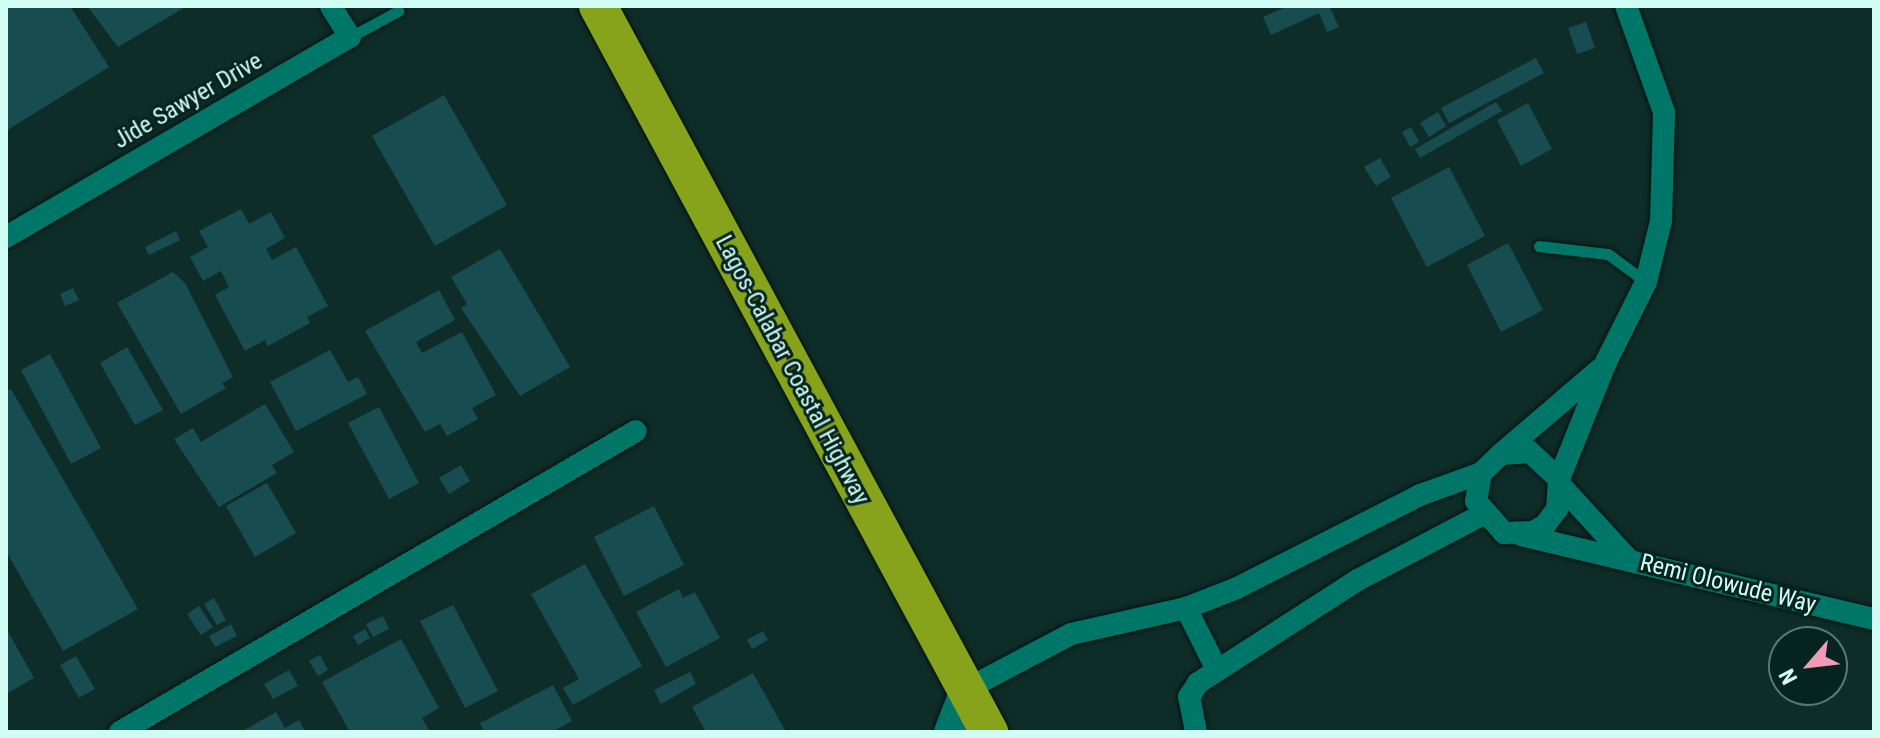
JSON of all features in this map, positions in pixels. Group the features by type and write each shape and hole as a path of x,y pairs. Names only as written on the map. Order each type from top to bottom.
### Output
{"highway":[{"name":"Lagos-Calabar Coastal Highway","path":"598,6 989,732"}],"main road":[{"path":"949,732 965,690"}],"street":[{"path":"331,6 350,37"},
{"path":"1481,473 1476,501 1482,515 1504,533 1518,535 1545,525 1557,509 1560,483 1606,362 1646,282 1661,221 1664,112 1626,6"},
{"name":"Jide Sawyer Drive","path":"6,237 350,37"},
{"path":"965,690 1071,634 1186,608 1420,495 1481,473 1501,454 1543,424 1606,362"},
{"path":"120,732 636,431"},
{"path":"1501,454 1530,452 1560,483"},
{"name":"Remi Olowude Way","path":"1560,483 1628,559"},
{"path":"1196,732 1189,697 1217,670 1358,580 1482,515"},
{"name":"Remi Olowude Way","path":"1518,535 1874,619"},
{"path":"1186,608 1217,670"}],"lane":[{"name":"Jide Sawyer Drive","path":"350,37 398,11"},
{"path":"1539,246 1608,254 1646,282"}],"building":[{"path":"6,6 70,6 109,67 6,131"},
{"path":"87,6 187,6 118,47"},
{"path":"1288,6 1329,6 1339,27 1327,32 1319,13 1271,35 1263,17"},
{"path":"1586,22 1595,48 1577,54 1568,28"},
{"path":"1536,58 1544,73 1449,123 1441,108"},
{"path":"444,95 507,205 435,246 372,136"},
{"path":"1496,102 1502,111 1420,158 1415,149"},
{"path":"1528,103 1552,149 1521,166 1497,120"},
{"path":"1438,112 1446,126 1429,137 1420,123"},
{"path":"1411,127 1419,142 1410,147 1402,132"},
{"path":"1380,158 1391,177 1376,186 1364,167"},
{"path":"1449,167 1485,236 1427,267 1391,198"},
{"path":"241,209 249,224 271,212 285,238 266,249 272,260 296,247 328,306 307,317 310,323 268,346 265,340 245,351 215,295 229,287 221,271 203,281 190,257 208,247 199,231"},
{"path":"176,231 180,240 149,255 145,247"},
{"path":"1508,243 1543,310 1501,332 1467,265"},
{"path":"500,249 570,367 520,396 461,308 467,304 451,277"},
{"path":"173,272 185,283 233,377 222,383 226,388 181,414 117,303"},
{"path":"73,288 79,300 65,306 60,294"},
{"path":"439,290 455,320 416,342 422,353 462,332 496,395 472,408 478,419 447,436 440,424 425,432 365,331"},
{"path":"127,347 163,410 135,425 100,363"},
{"path":"330,350 348,382 358,377 367,394 296,431 270,382"},
{"path":"50,354 101,448 71,464 21,370"},
{"path":"11,389 138,609 63,651 6,551 6,392"},
{"path":"265,404 294,452 272,465 277,473 219,507 174,439 193,428 201,442"},
{"path":"379,407 419,483 389,499 348,423"},
{"path":"461,465 470,481 449,494 439,478"},
{"path":"267,483 296,533 255,557 226,506"},
{"path":"654,506 684,565 624,596 594,537"},
{"path":"585,564 642,666 573,705 563,688 579,679 531,594"},
{"path":"679,589 683,598 695,592 720,638 666,667 636,612"},
{"path":"214,598 226,620 217,625 204,604"},
{"path":"453,605 498,691 465,708 420,621"},
{"path":"199,606 213,627 201,635 187,614"},
{"path":"383,616 389,629 373,637 366,624"},
{"path":"231,624 237,636 215,647 209,636"},
{"path":"6,628 34,678 6,694"},
{"path":"365,629 370,638 358,645 353,636"},
{"path":"763,631 768,640 752,649 747,640"},
{"path":"401,639 439,708 422,718 430,732 350,732 322,682"},
{"path":"320,655 328,670 318,676 309,661"},
{"path":"76,656 95,689 79,698 60,665"},
{"path":"289,670 298,686 273,699 264,684"},
{"path":"690,672 696,684 661,704 654,690"},
{"path":"753,673 786,732 706,732 692,707"},
{"path":"553,685 572,721 552,732 484,732 480,723"},
{"path":"276,712 285,728 299,720 305,732 241,732"}]}
